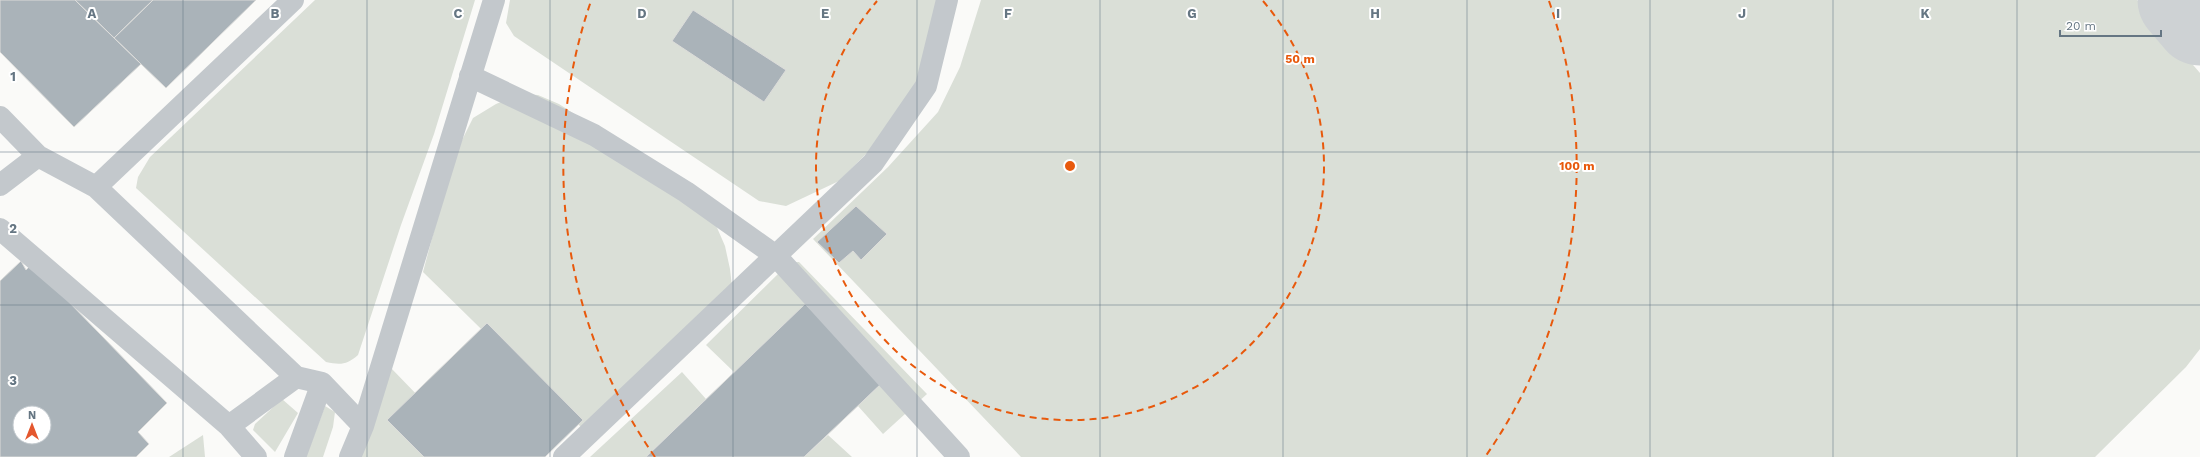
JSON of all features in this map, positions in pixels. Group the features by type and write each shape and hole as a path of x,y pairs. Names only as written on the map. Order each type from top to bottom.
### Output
{"lane":[{"path":"96,187 293,0"},
{"path":"350,457 362,426 494,0"},
{"path":"564,457 873,163 926,86 947,0"},
{"path":"470,76 594,135 686,192 776,256 959,457"},
{"path":"0,117 38,156 96,187 296,377 322,383 362,426"},
{"path":"0,185 38,156"},
{"path":"1,231 229,426 256,457"},
{"path":"229,426 296,377"},
{"path":"295,457 322,383"}],"shaded area":[{"path":"315,0 475,0 434,134 401,225 358,355 350,361 339,364 326,362 136,188 138,177 150,157"},
{"path":"510,0 949,0 937,43 894,126 839,181 786,206 759,201 514,36 506,23"},
{"path":"981,0 2137,0 2200,73 2200,349 2186,367 2095,457 1021,457 813,239 888,167 938,112 960,67"},
{"path":"520,94 538,95 559,104 682,184 715,223 725,246 730,269 732,287 581,427 423,272 454,156 473,118 496,104"},
{"path":"795,262 799,262 927,394 883,434 858,406 883,382 734,372 706,345 779,273"},
{"path":"390,367 422,400 455,457 358,457"},
{"path":"682,372 706,399 646,457 590,457"},
{"path":"282,399 298,413 275,452 253,430 255,424"},
{"path":"325,406 335,412 333,427 323,457 306,457"},
{"path":"203,435 205,457 169,457"},
{"path":"828,435 852,457 804,457"}],"building":[{"path":"0,0 75,0 141,64 74,127 0,52"},
{"path":"75,0 153,0 114,38"},
{"path":"153,0 256,0 166,88 114,38"},
{"path":"693,10 786,70 764,102 672,41"},
{"path":"856,206 887,234 861,260 853,251 839,263 817,242"},
{"path":"21,261 26,270 32,264 167,403 138,432 149,444 136,457 0,457 0,281"},
{"path":"805,304 883,382 804,457 646,457"},
{"path":"487,323 583,420 545,457 424,457 387,420"}],"taxiway":[{"path":"2183,0 2200,20"}]}
